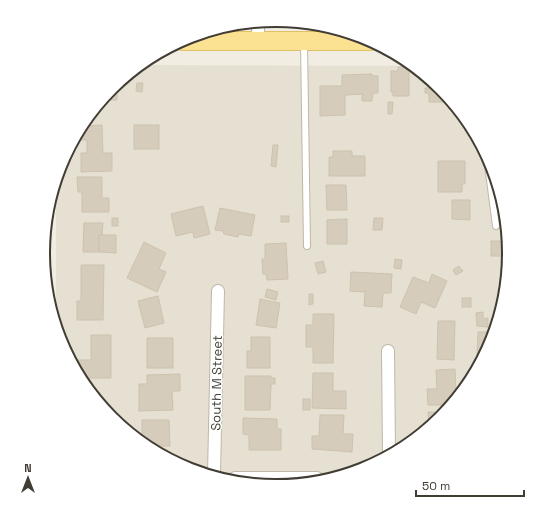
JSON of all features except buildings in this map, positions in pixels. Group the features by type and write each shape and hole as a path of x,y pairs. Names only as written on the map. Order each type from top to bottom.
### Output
{"main road":[{"path":"197,41 304,42 352,40"}],"street":[{"path":"258,27 258,42"},
{"name":"South M Street","path":"214,470 218,292"},
{"path":"388,351 388,450"}],"lane":[{"path":"304,42 306,246"},
{"path":"490,180 496,226"}],"shaded area":[{"path":"150,65 403,66 436,93 464,127 485,167 498,209 502,238 502,268 498,297 485,339 464,379 436,413 402,441 362,462 320,475 291,479 261,479 232,475 190,462 150,441 116,413 88,379 67,339 56,304 56,202 67,167 80,140 97,115 116,93"}]}
